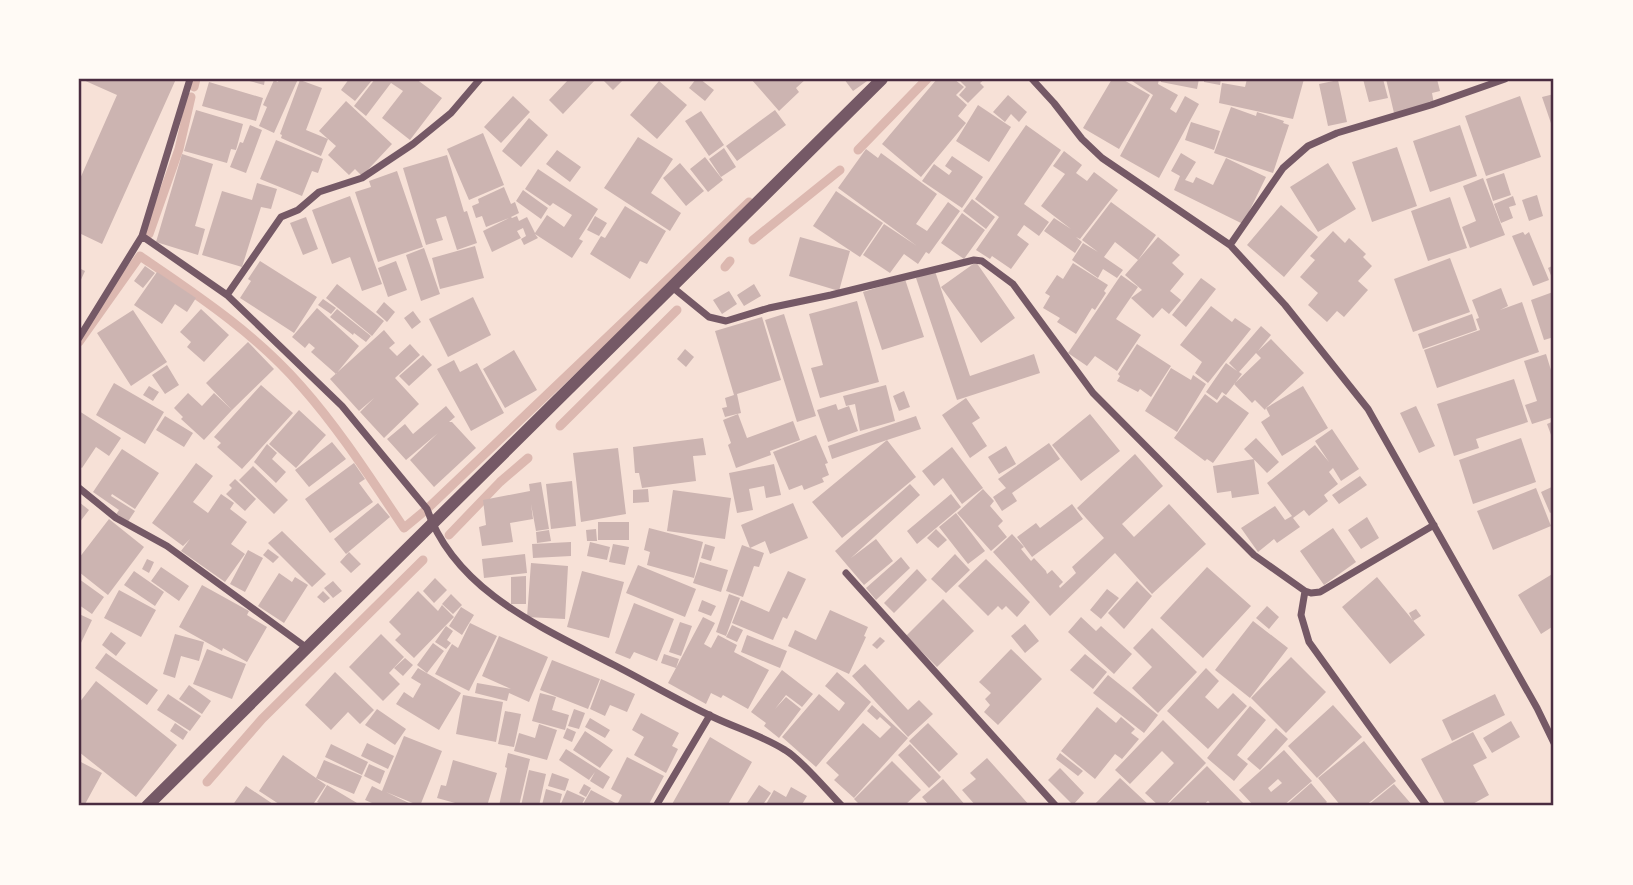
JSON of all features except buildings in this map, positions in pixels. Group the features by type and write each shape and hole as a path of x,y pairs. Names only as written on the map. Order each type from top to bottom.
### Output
{"street":[{"path":"79,338 142,236 190,79"},
{"path":"228,295 281,217 298,210 320,192 362,178 413,144 451,113 480,79"},
{"path":"146,806 882,79"},
{"path":"1032,79 1082,139 1102,158 1230,245 1285,305 1368,409 1537,708 1554,743"},
{"path":"1230,245 1283,169 1308,146 1338,133 1432,105 1505,79"},
{"path":"142,236 228,295 342,406 427,509 432,523 454,560 509,608 539,627 710,715 787,751 842,806"},
{"path":"671,286 709,317 726,321 802,300 974,260 982,261 1013,284 1093,393 1254,555 1305,591 1320,592 1434,525"},
{"path":"79,488 116,518 167,546 307,648"},
{"path":"846,573 1056,806"},
{"path":"1305,591 1301,615 1309,642 1427,806"},
{"path":"656,806 710,715"}],"waterway":[{"path":"194,87 196,79"},
{"path":"858,150 927,79"},
{"path":"149,234 179,149 191,97"},
{"path":"753,240 840,170"},
{"path":"79,342 140,256 225,316 283,367 342,437 404,528 749,202"},
{"path":"725,267 730,261"},
{"path":"560,426 677,310"},
{"path":"449,535 500,482 528,458"},
{"path":"207,782 262,719 423,560"}]}
